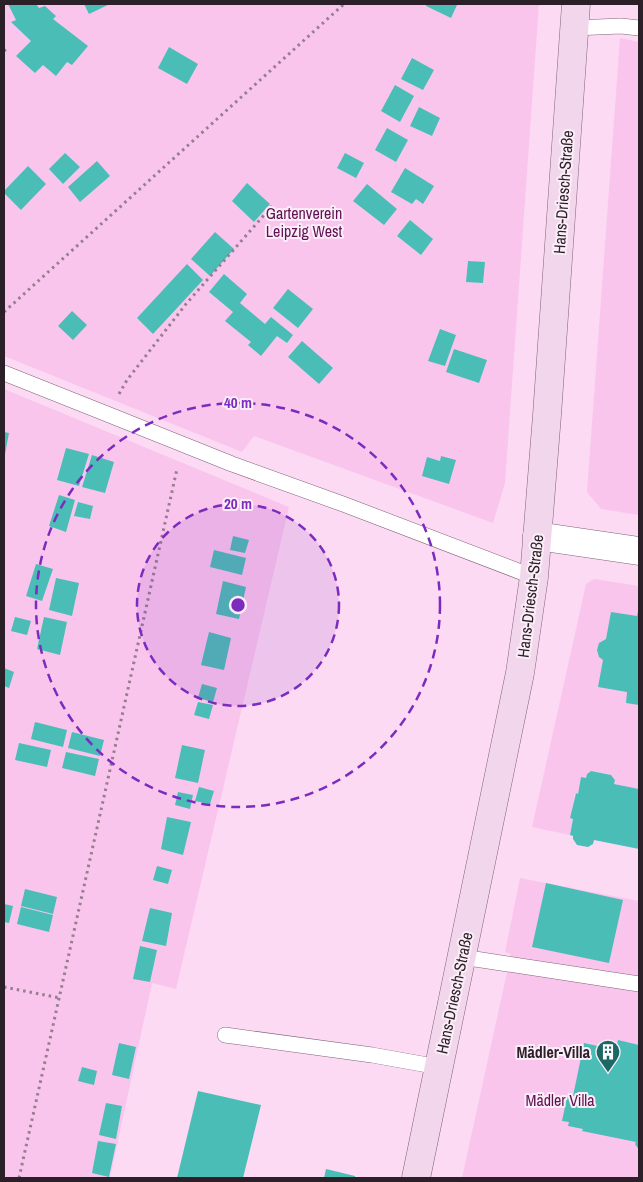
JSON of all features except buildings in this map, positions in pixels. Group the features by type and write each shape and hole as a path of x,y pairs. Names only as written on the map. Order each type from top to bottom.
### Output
{"main road":[{"name":"Hans-Driesch-Straße","path":"416,1178 520,673 534,577 575,16"}],"street":[{"path":"537,536 639,551"}],"lane":[{"path":"575,16 639,28"},
{"path":"4,373 232,464 534,577"},
{"path":"462,956 639,984"},
{"path":"225,1035 372,1055 439,1067"}],"path":[{"path":"4,312 344,4"},
{"path":"107,414 127,380 186,304 272,206"},
{"path":"19,1178 179,462 187,446"},
{"path":"4,987 60,998"}],"green space":[{"name":"Gartenverein Leipzig West","path":"4,4 539,4 505,483 493,523 254,436 242,452 4,356"},
{"path":"620,38 639,42 639,515 601,509 587,492"},
{"path":"4,389 289,507 176,989 152,983 110,1178 4,1178"},
{"path":"594,579 639,586 639,789 614,784 615,780 611,775 591,771 587,774 586,778 581,777 578,794 575,794 570,818 573,819 570,835 532,827 586,584"},
{"name":"Mädler Villa","path":"520,878 639,901 639,1178 462,1178 511,954 505,952"}],"place":[{"name":"Mädler-Villa","path":"608,1073"}]}
